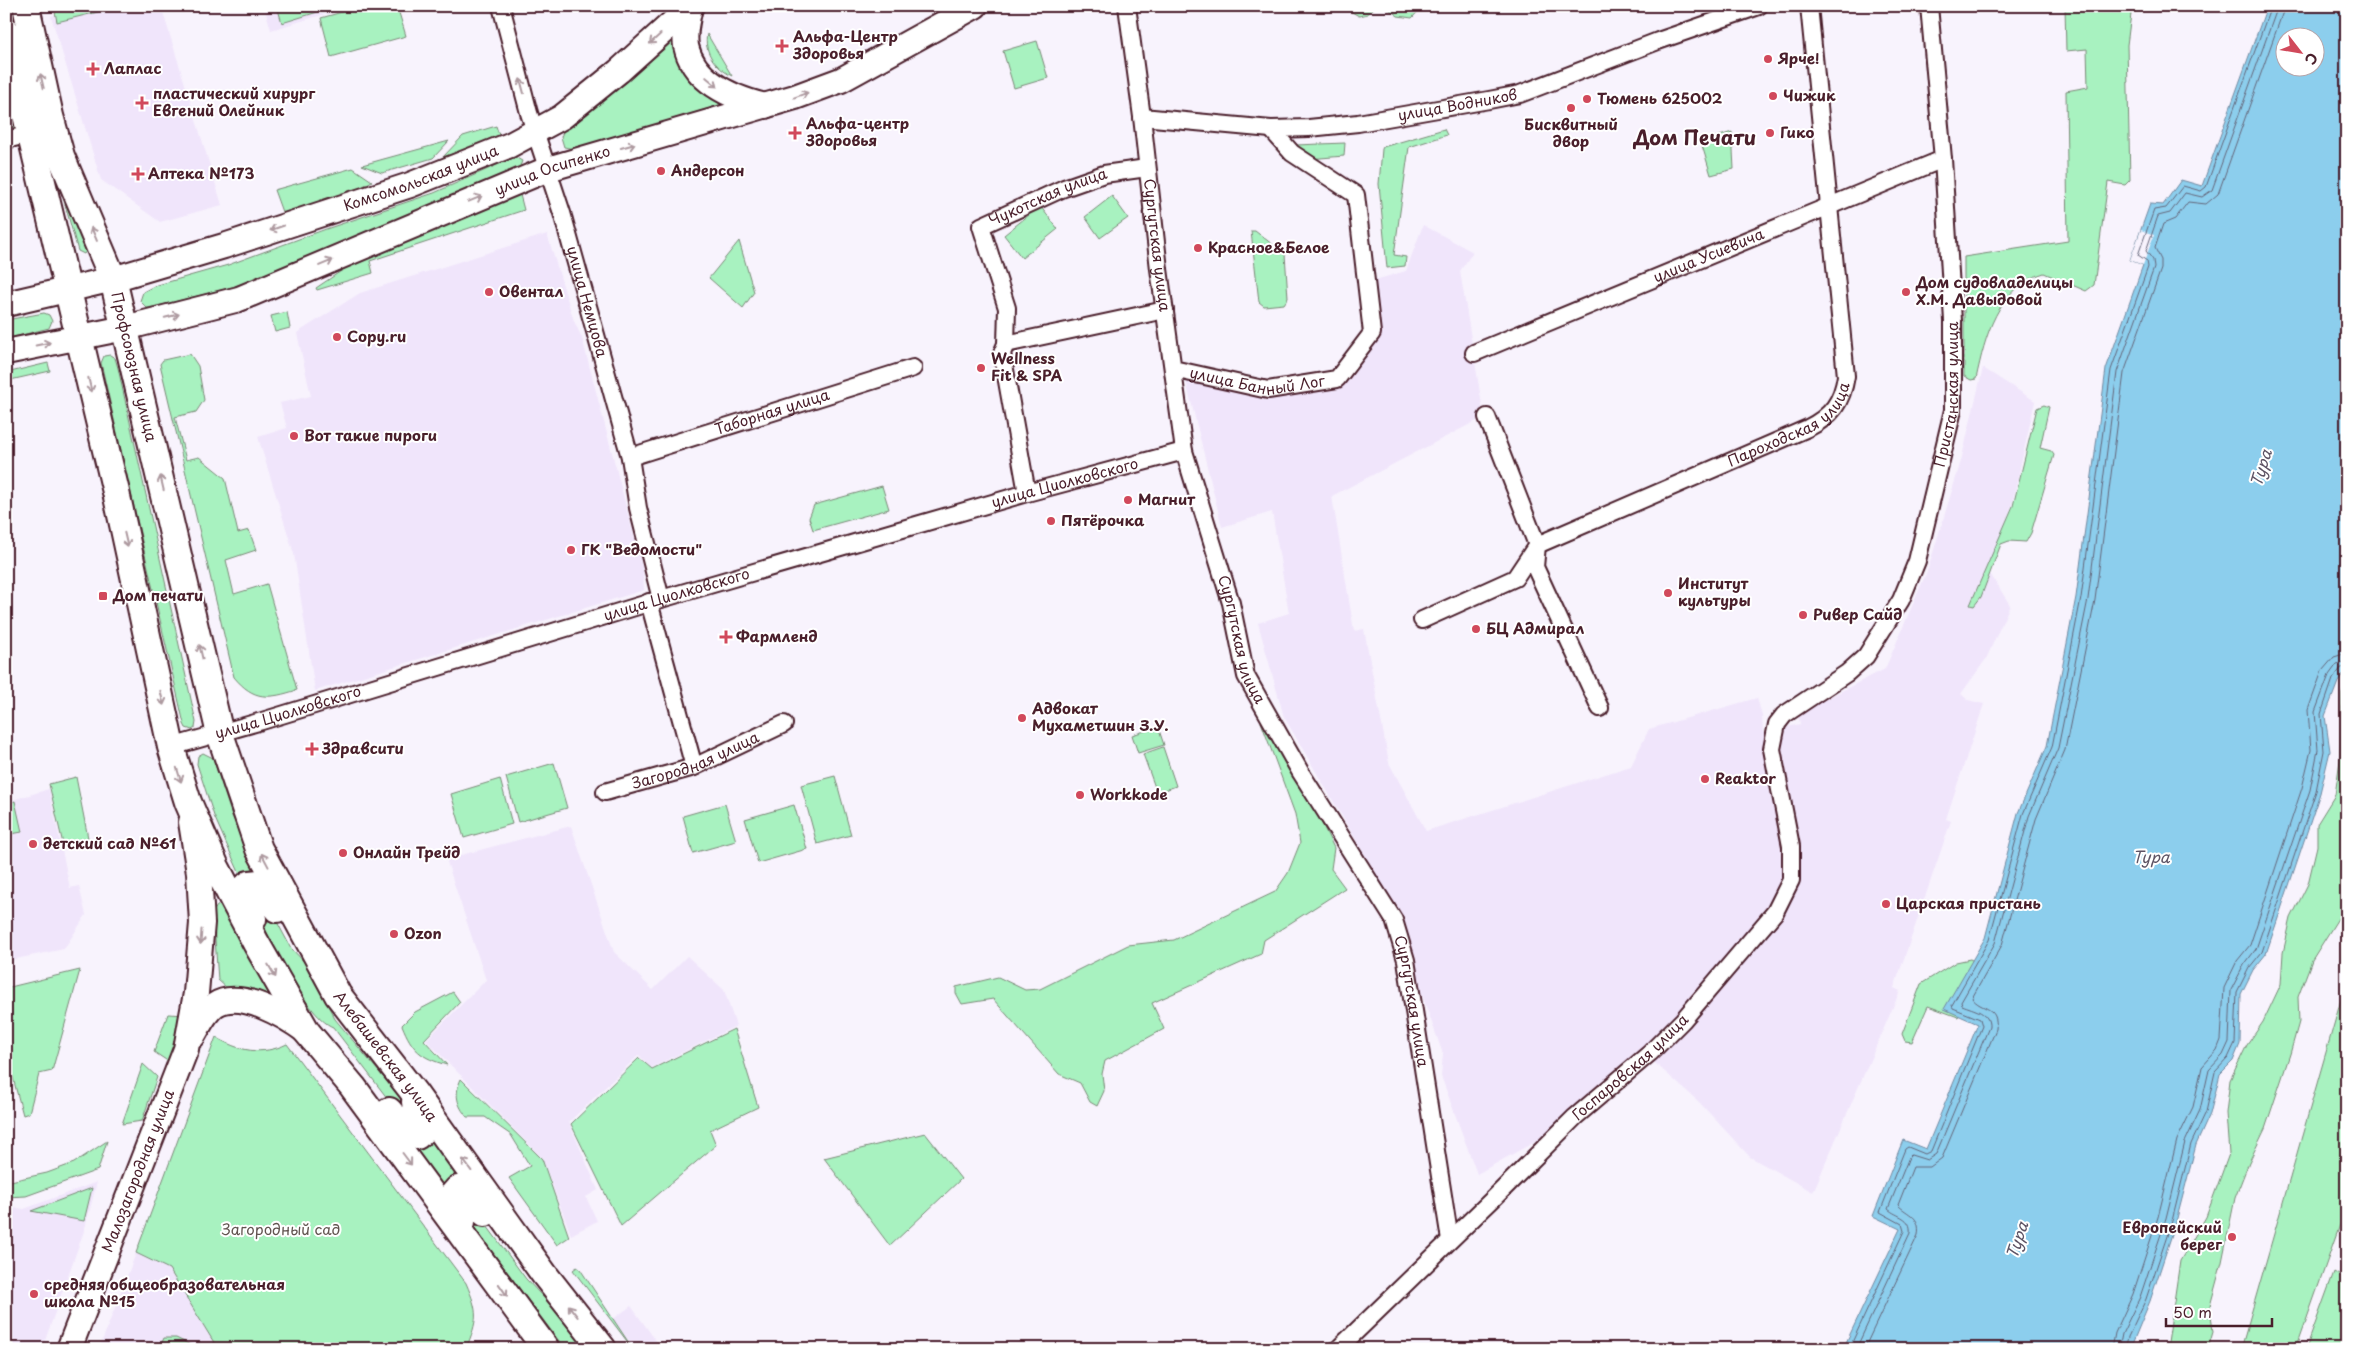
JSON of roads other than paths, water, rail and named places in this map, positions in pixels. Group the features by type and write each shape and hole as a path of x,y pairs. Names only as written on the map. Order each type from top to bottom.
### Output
{"main road":[{"name":"Профсоюзная улица","path":"26,6 57,142 114,279 220,734"},
{"name":"улица Осипенко","path":"6,352 125,328 238,299 548,169 765,106 841,80 975,6"},
{"name":"Комсомольская улица","path":"6,304 69,291 224,246 410,185 510,145 536,133 562,117 690,7"},
{"path":"690,7 686,30 686,46 692,60 701,73 716,86 735,98 765,106"},
{"path":"6,31 18,137 69,291 171,747 188,802 216,868 239,888 256,943 307,1032 353,1087 546,1349"},
{"name":"Алебашевская улица","path":"220,734 259,848 338,995 415,1094 544,1274 603,1349"},
{"name":"Малозагородная улица","path":"186,1049 197,985 202,923 199,873 188,802"},
{"path":"201,904 239,888 260,883 265,888 296,940 314,953"},
{"name":"Малозагородная улица","path":"69,1349 186,1049 207,1014 215,1005 228,999 252,1003 288,1018 307,1032"},
{"path":"353,1087 380,1101 407,1132 417,1136 423,1131 425,1126 415,1107 415,1094"},
{"path":"471,1245 466,1228 451,1205 450,1198 458,1189 465,1188 499,1231 528,1250"}],"street":[{"name":"улица Немцова","path":"501,6 536,133 562,213 630,457 655,600 694,767"},
{"name":"Сургутская улица","path":"1127,6 1184,450 1230,603 1246,676 1301,773 1394,920 1406,960 1450,1240"},
{"name":"улица Водников","path":"1142,117 1271,129 1358,123 1520,94 1658,41 1759,6"},
{"name":"Пароходская улица","path":"1537,545 1808,428 1830,415 1844,392 1846,376 1809,6"},
{"name":"Пристанская улица","path":"1777,724 1784,715 1846,674 1866,656 1902,600 1917,561 1954,410 1953,321 1929,6"},
{"name":"улица Банный Лог","path":"1173,370 1268,390 1337,379 1372,333 1356,195 1292,153 1271,129"},
{"name":"улица Усиевича","path":"1474,353 1942,159"},
{"name":"Чукотская улица","path":"1027,493 1002,353 1006,344 1007,308 982,226 1064,188 1104,174 1147,168"},
{"path":"1006,344 1165,310"},
{"name":"Таборная улица","path":"630,457 913,368"},
{"path":"1488,417 1537,545 1535,566 1600,708"},
{"name":"улица Циолковского","path":"171,747 220,734 655,600 1184,450"},
{"path":"1422,620 1515,578 1537,545"},
{"name":"Загородная улица","path":"605,792 694,767 784,724"},
{"name":"Госпаровская улица","path":"1338,1349 1575,1116 1650,1053 1683,1020 1774,912 1789,886 1792,864 1791,846 1772,749 1777,724"}],"water":[{"name":"Тура","path":"2267,6 2347,6 2347,669 2338,682 2325,716 2330,751 2320,793 2266,954 2253,970 2241,994 2240,1044 2233,1061 2220,1074 2210,1114 2196,1145 2176,1222 2150,1301 2130,1349 1843,1349 1900,1229 1873,1216 1903,1140 1926,1149 1978,1024 1944,1009 1985,938 2018,813 2047,746 2076,597 2106,369 2143,265 2130,260 2150,204 2163,205 2181,180 2202,186"}],"place":[{"name":"Альфа-Центр Здоровья","path":"782,46"},
{"name":"Ярче!","path":"1768,59"},
{"name":"Лаплас","path":"93,69"},
{"name":"Чижик","path":"1773,96"},
{"name":"Тюмень 625002","path":"1587,99"},
{"name":"пластический хирург Евгений Олейник","path":"142,103"},
{"name":"Бисквитный двор","path":"1571,108"},
{"name":"Альфа-центр Здоровья","path":"795,133"},
{"name":"Гико","path":"1770,133"},
{"name":"Андерсон","path":"661,171"},
{"name":"Аптека №173","path":"138,174"},
{"name":"Красное&Белое","path":"1198,248"},
{"name":"Овентал","path":"489,292"},
{"name":"Дом судовладелицы Х.М. Давыдовой","path":"1906,292"},
{"name":"Copy.ru","path":"337,337"},
{"name":"Wellness Fit & SPA","path":"981,368"},
{"name":"Вот такие пироги","path":"294,436"},
{"name":"Магнит","path":"1128,500"},
{"name":"Пятёрочка","path":"1051,521"},
{"name":"ГК \"Ведомости\"","path":"571,550"},
{"name":"Институт культуры","path":"1668,593"},
{"name":"Дом печати","path":"103,596"},
{"name":"Ривер Сайд","path":"1803,615"},
{"name":"БЦ Адмирал","path":"1476,629"},
{"name":"Фармленд","path":"726,637"},
{"name":"Адвокат Мухаметшин З.У.","path":"1022,718"},
{"name":"Здравсити","path":"312,749"},
{"name":"Reaktor","path":"1705,779"},
{"name":"Workkode","path":"1080,795"},
{"name":"детский сад №61","path":"33,844"},
{"name":"Онлайн Трейд","path":"343,853"},
{"name":"Царская пристань","path":"1886,904"},
{"name":"Ozon","path":"394,934"},
{"name":"Европейский берег","path":"2232,1237"},
{"name":"средняя общеобразовательная школа №15","path":"34,1294"}],"district":[{"name":"Дом Печати","path":"1695,138"}],"park label":[{"name":"Загородный сад","path":"281,1230"}]}
